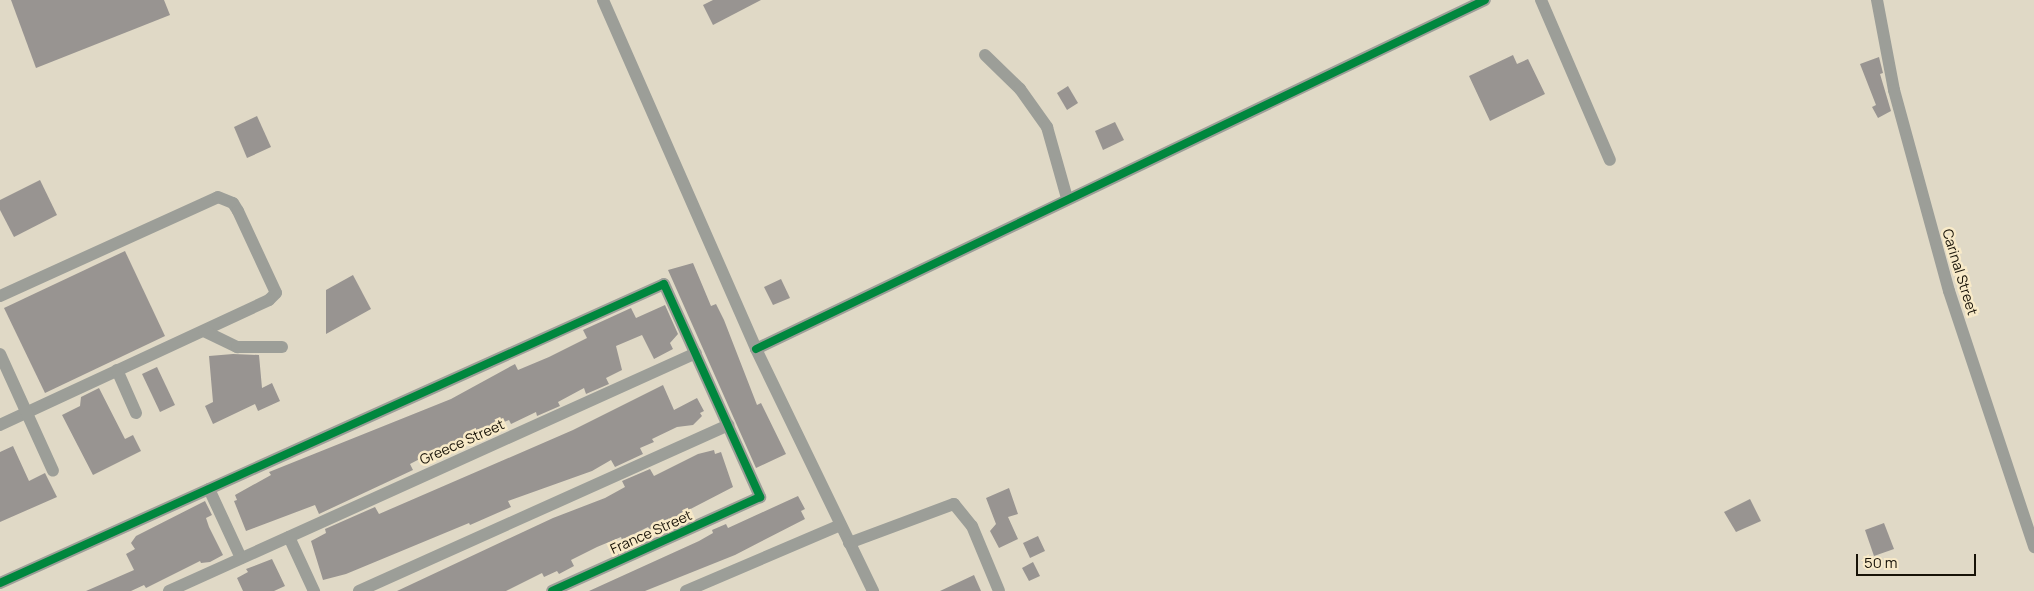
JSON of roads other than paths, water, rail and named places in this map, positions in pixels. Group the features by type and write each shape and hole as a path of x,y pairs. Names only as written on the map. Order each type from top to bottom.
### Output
{"street":[{"path":"603,0 756,349 873,591"},
{"path":"756,349 1067,198 1485,0"},
{"path":"1541,0 1610,160"},
{"name":"Carinal Street","path":"1877,0 1894,90 1949,291 2034,547"},
{"path":"985,55 1020,89 1047,127 1067,198"},
{"path":"0,296 218,197 233,202 276,293 269,300 0,425"},
{"path":"0,583 664,284 728,425 360,591"},
{"path":"204,330 237,347 282,347"},
{"name":"Greece Street","path":"169,591 190,587 241,558 696,353"},
{"path":"0,354 53,471"},
{"path":"117,370 136,412"},
{"name":"France Street","path":"552,591 760,497 728,425"},
{"path":"210,489 241,558"},
{"path":"850,543 954,504 972,526 999,591"},
{"path":"686,591 841,525"},
{"path":"289,536 314,591"}]}
